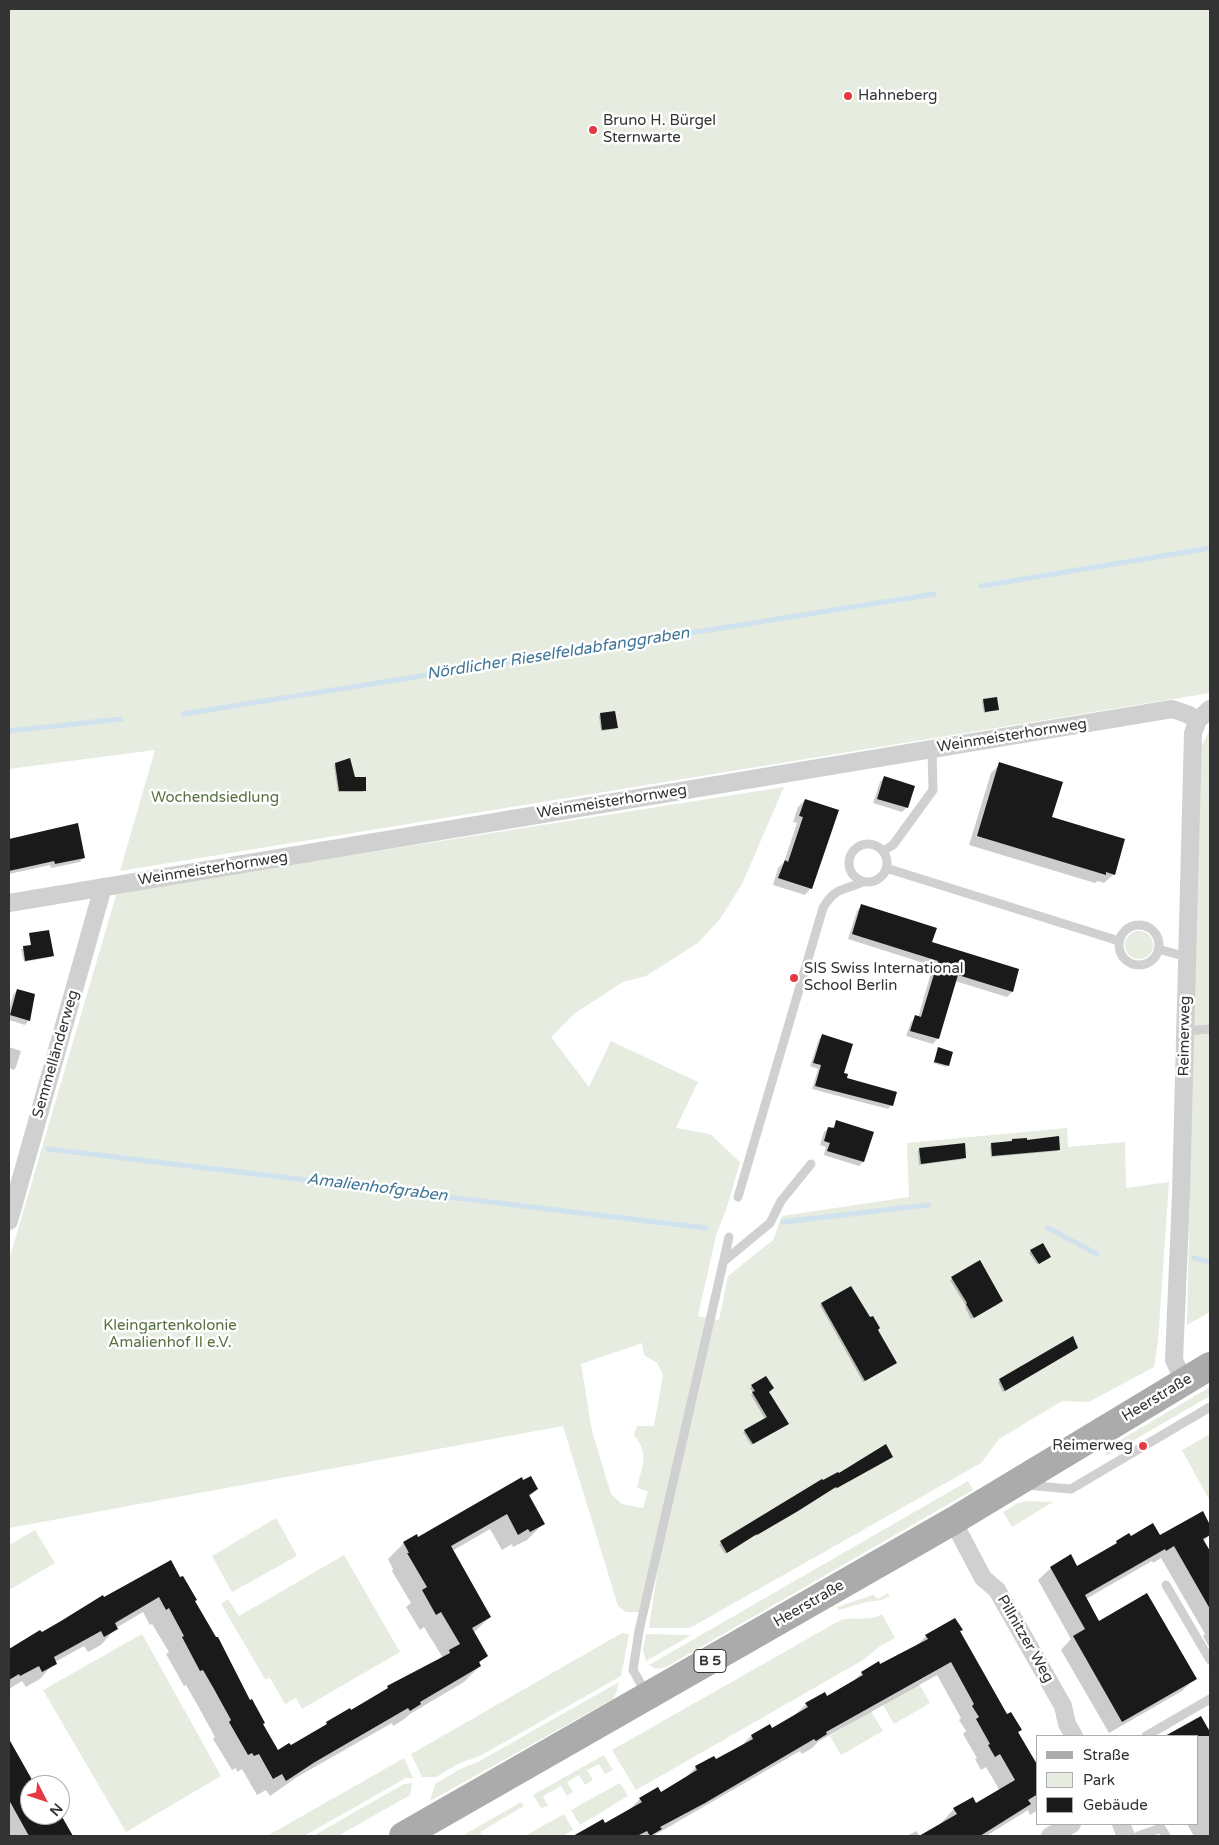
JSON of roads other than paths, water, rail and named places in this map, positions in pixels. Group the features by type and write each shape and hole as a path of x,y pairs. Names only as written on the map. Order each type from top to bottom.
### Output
{"main road":[{"name":"Heerstraße","path":"403,1836 953,1522 1210,1366"}],"street":[{"name":"Weinmeisterhornweg","path":"9,903 1172,710 1204,715"},
{"name":"Reimerweg","path":"1184,1381 1174,1360 1181,1194 1192,732 1204,715"},
{"name":"Semmelländerweg","path":"9,1221 104,887"},
{"name":"Pillnitzer Weg","path":"953,1522 983,1578 997,1590 1064,1706 1067,1724 1073,1735"},
{"path":"1050,1836 1070,1825"}],"lane":[{"path":"883,851 892,845 933,790 932,749"},
{"path":"738,1197 823,908 829,897 837,891 863,882 875,881 884,873 887,862 883,851 872,844 859,846 850,856 849,869 857,879 863,882"},
{"path":"886,868 1119,941"},
{"path":"1141,925 1153,931 1157,936 1158,950 1156,956 1146,964 1132,964 1122,956 1119,950 1119,941 1124,932 1129,928 1141,925"},
{"path":"1158,950 1187,957"},
{"path":"1185,1031 1210,1029"},
{"path":"723,1262 770,1223 781,1201 811,1164"},
{"path":"648,1696 633,1670 639,1631 729,1237"},
{"path":"1015,1484 1070,1489 1210,1407"},
{"path":"1166,1585 1210,1660"},
{"path":"1148,1735 1210,1700"},
{"path":"1138,1836 1161,1828 1166,1836"}],"waterway":[{"name":"Nördlicher Rieselfeldabfanggraben","path":"981,586 1210,548"},
{"name":"Nördlicher Rieselfeldabfanggraben","path":"183,714 934,594"},
{"name":"Nördlicher Rieselfeldabfanggraben","path":"9,731 121,719"},
{"name":"Amalienhofgraben","path":"48,1149 706,1228"},
{"name":"Amalienhofgraben","path":"783,1222 928,1205"},
{"name":"Amalienhofgraben","path":"1048,1228 1097,1254"},
{"name":"Amalienhofgraben","path":"1194,1258 1210,1262"}],"place":[{"name":"Hahneberg","path":"848,96"},
{"name":"Bruno H. Bürgel Sternwarte","path":"593,130"},
{"name":"SIS Swiss International School Berlin","path":"794,978"},
{"name":"Reimerweg","path":"1143,1446"}],"park label":[{"name":"Wochendsiedlung","path":"215,798"},
{"name":"Kleingartenkolonie Amalienhof II e.V.","path":"170,1334"}]}
